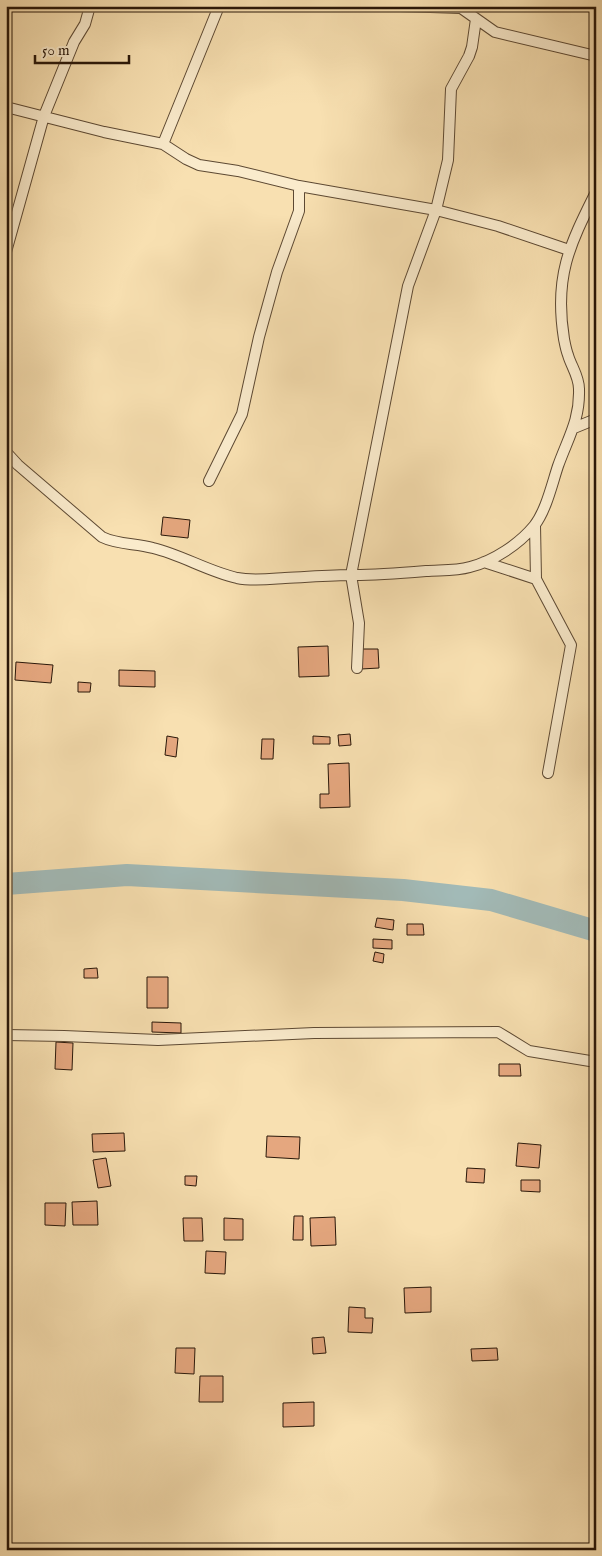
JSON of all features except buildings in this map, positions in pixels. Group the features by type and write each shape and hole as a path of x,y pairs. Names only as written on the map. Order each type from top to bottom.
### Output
{"street":[{"path":"6,252 44,116 74,42 85,24 90,6"},
{"path":"163,144 219,6"},
{"path":"400,6 461,8 495,32 596,56"},
{"path":"357,668 359,623 351,575 408,286 436,210 448,160 451,89 469,56 476,19"},
{"path":"6,107 104,132 163,144 199,165 238,171 299,186 436,210 498,226 569,250"},
{"path":"210,481 242,414 259,338 277,272 299,211 299,186"},
{"path":"6,452 18,465 92,529 111,541 154,548 238,578 257,580 454,570 484,562 505,552 535,525 542,513 561,458 574,428 579,403 579,386 564,339 560,296 562,277 569,250 596,192"},
{"path":"574,428 596,419"},
{"path":"535,525 536,579 571,645 548,773"},
{"path":"484,562 536,579"},
{"path":"6,1035 158,1040 314,1033 498,1032 529,1051 596,1062"}],"waterway":[{"path":"6,884 127,875 403,890 491,900 596,931"}]}
